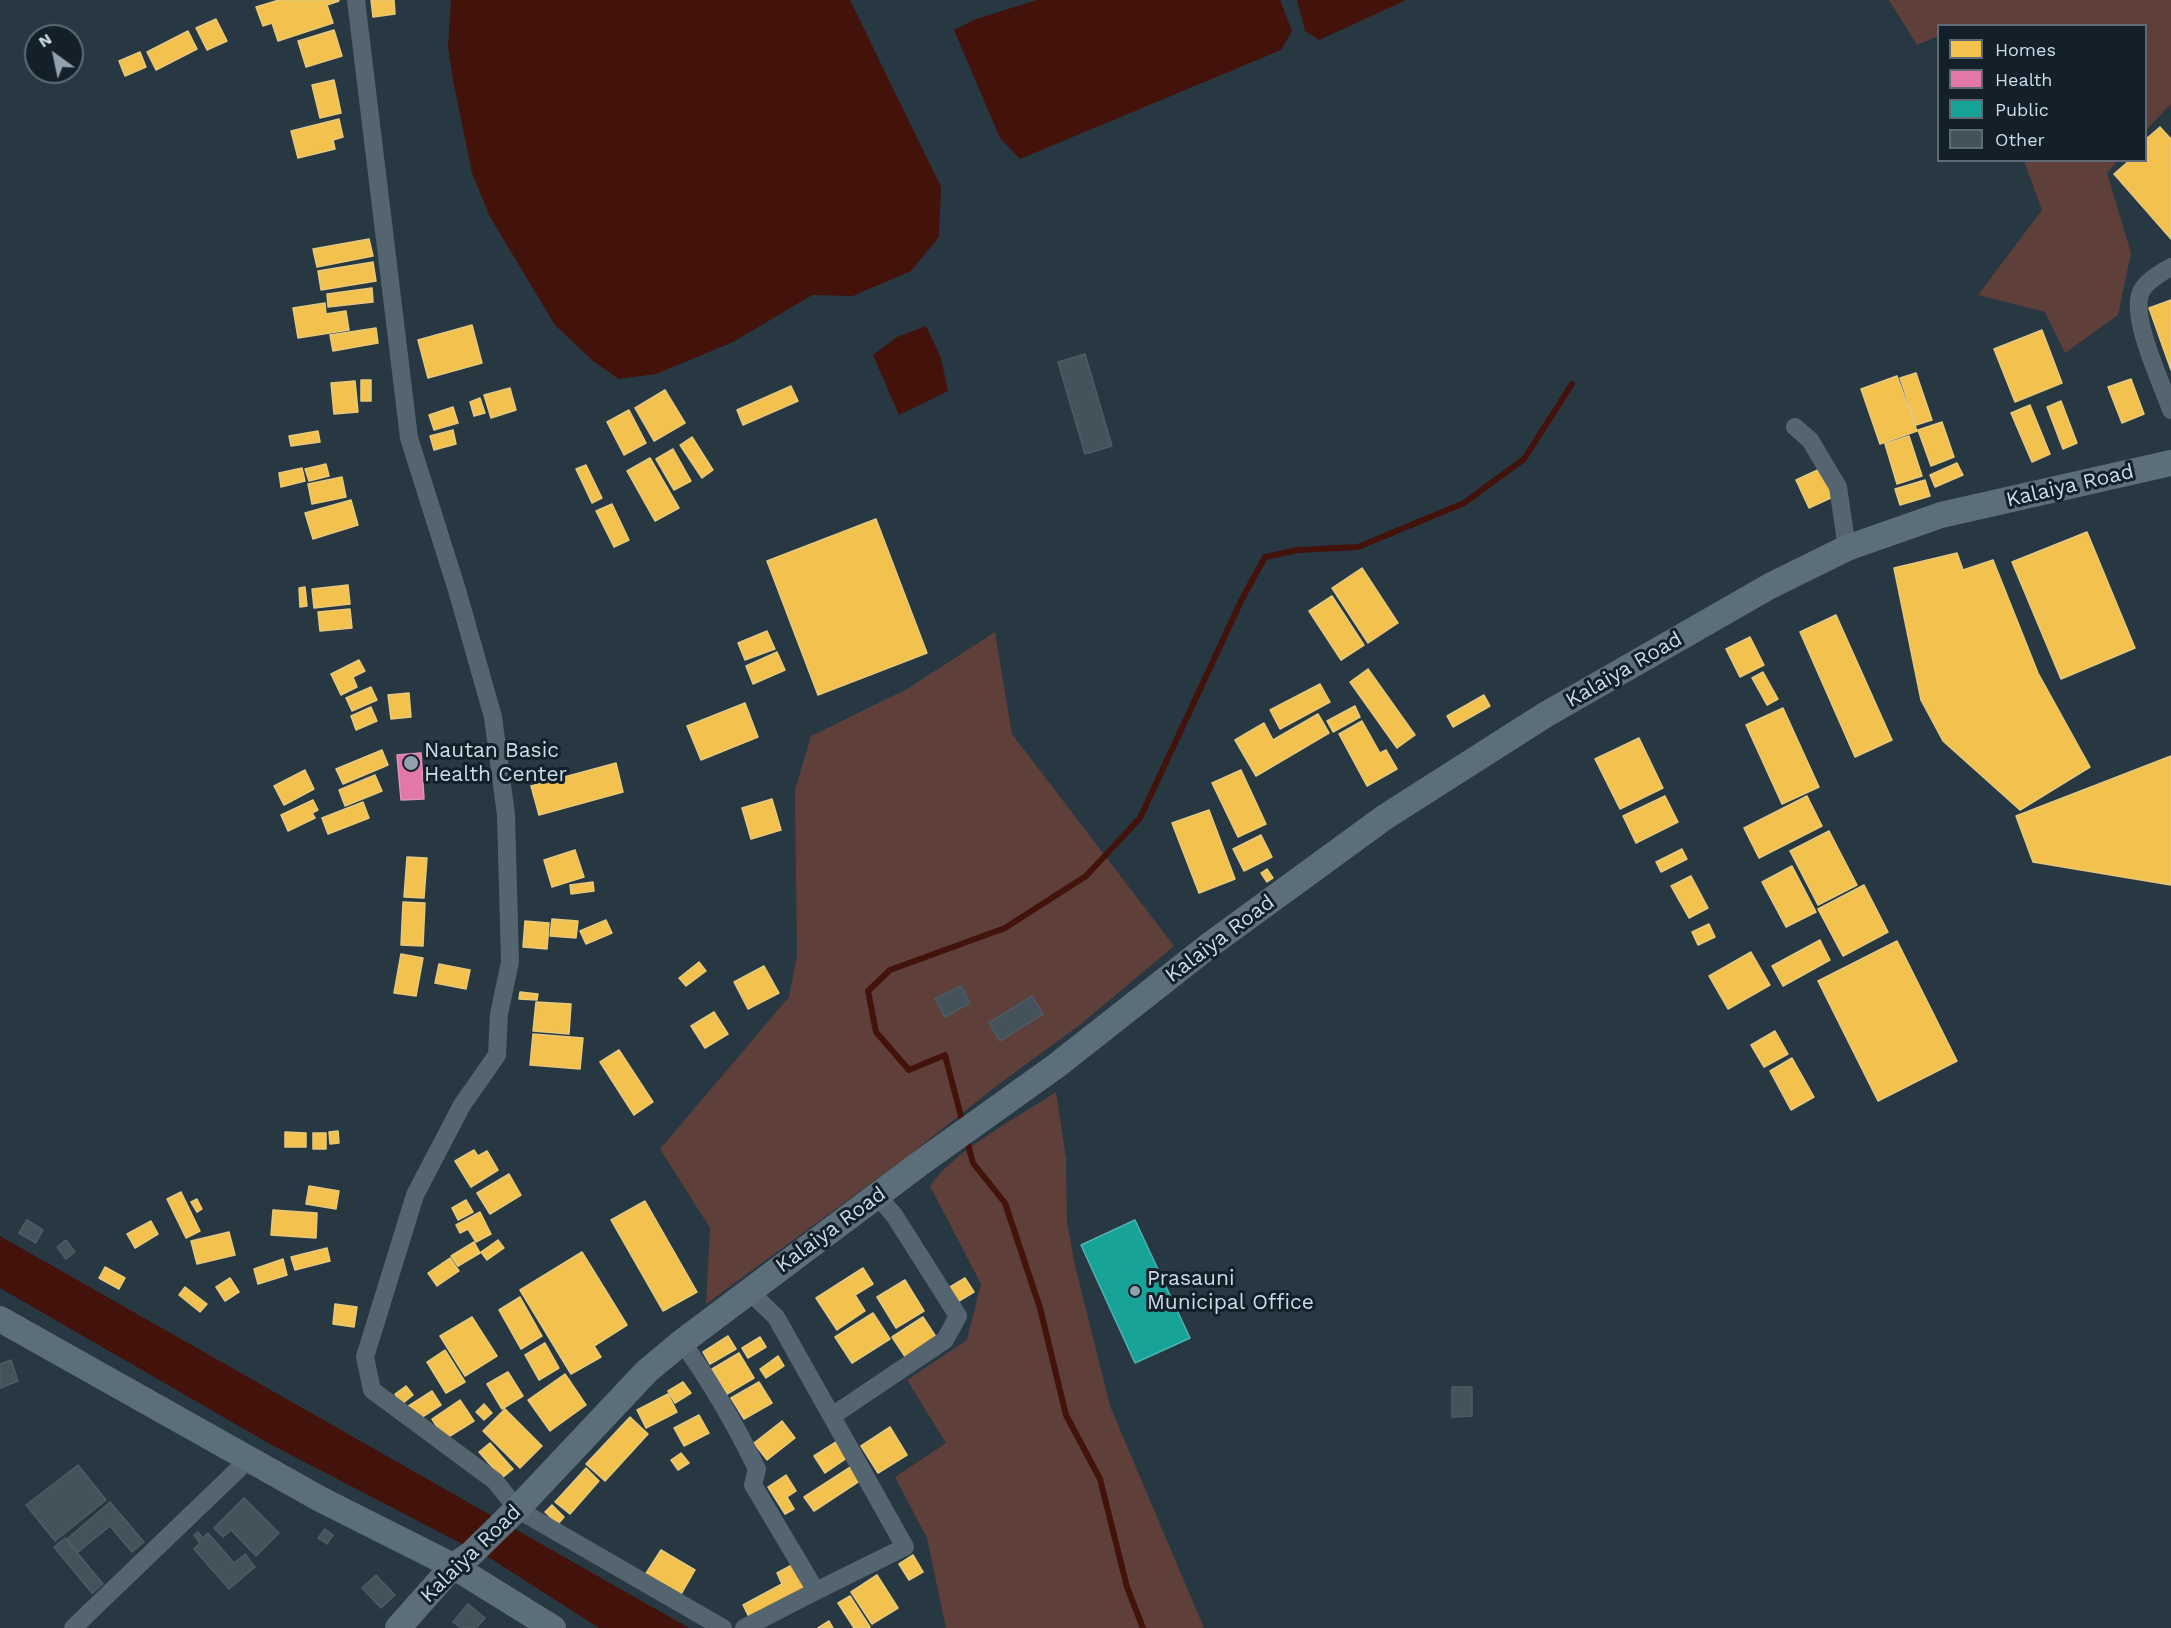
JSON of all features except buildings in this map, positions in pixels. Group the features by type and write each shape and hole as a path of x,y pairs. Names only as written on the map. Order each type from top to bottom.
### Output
{"main road":[{"name":"Kalaiya Road","path":"398,1628 462,1560 517,1509 647,1371 682,1342 750,1292 788,1260 1009,1100 1210,944 1385,817 1545,715 1770,586 1847,548 1941,515 2171,463"},
{"path":"0,1319 320,1499 462,1560 553,1628"}],"street":[{"path":"356,0 409,438 457,590 493,717 506,814 510,963 499,1014 497,1055 462,1105 415,1195 365,1357 372,1390 495,1481 517,1509 723,1628"},
{"path":"2171,267 2142,289 2138,304 2143,329 2171,410"},
{"path":"1795,427 1810,440 1838,487 1847,548"},
{"path":"832,1416 945,1340 958,1316 894,1215 878,1197"},
{"path":"744,1628 905,1547 776,1317 750,1292"},
{"path":"682,1342 706,1376 736,1428 757,1469 753,1485 816,1591"},
{"path":"73,1628 250,1458"}],"shaded area":[{"path":"451,0 850,0 941,187 939,237 911,271 853,296 812,295 733,342 656,374 619,379 593,361 555,325 490,217 472,173 453,80 448,47"},
{"path":"1037,0 1280,0 1292,31 1281,50 1020,159 1000,138 954,30 976,19"},
{"path":"1297,0 1406,0 1319,40 1305,31"},
{"path":"1889,0 2171,0 2171,104 2147,129 2147,24 1937,24 1937,36 1917,45"},
{"path":"2024,162 2116,162 2107,173 2131,253 2118,315 2065,353 2045,312 1978,295 2042,210"},
{"path":"926,326 941,358 948,391 899,415 873,355 897,337"},
{"path":"995,632 1012,734 1174,946 1081,1024 999,1084 912,1153 706,1304 710,1228 660,1149 789,997 797,956 795,790 811,736 907,689"},
{"path":"1056,1092 1066,1158 1067,1222 1075,1266 1110,1406 1204,1628 946,1628 927,1538 895,1477 946,1443 907,1380 967,1340 981,1284 930,1186 954,1160 970,1147"},
{"path":"0,1236 689,1628 599,1628 493,1560 270,1444 0,1288"}],"waterway":[{"path":"963,1124 945,1055 909,1070 876,1032 868,991 890,970 1005,928 1086,876 1140,818 1242,599 1265,557 1298,550 1358,547 1464,503 1524,459 1572,384"},
{"path":"966,1137 973,1163 1005,1203 1040,1308 1066,1415 1100,1479 1127,1587 1143,1628"}],"place":[{"name":"Nautan Basic Health Center","path":"411,763"},
{"name":"Prasauni Municipal Office","path":"1135,1291"}]}
